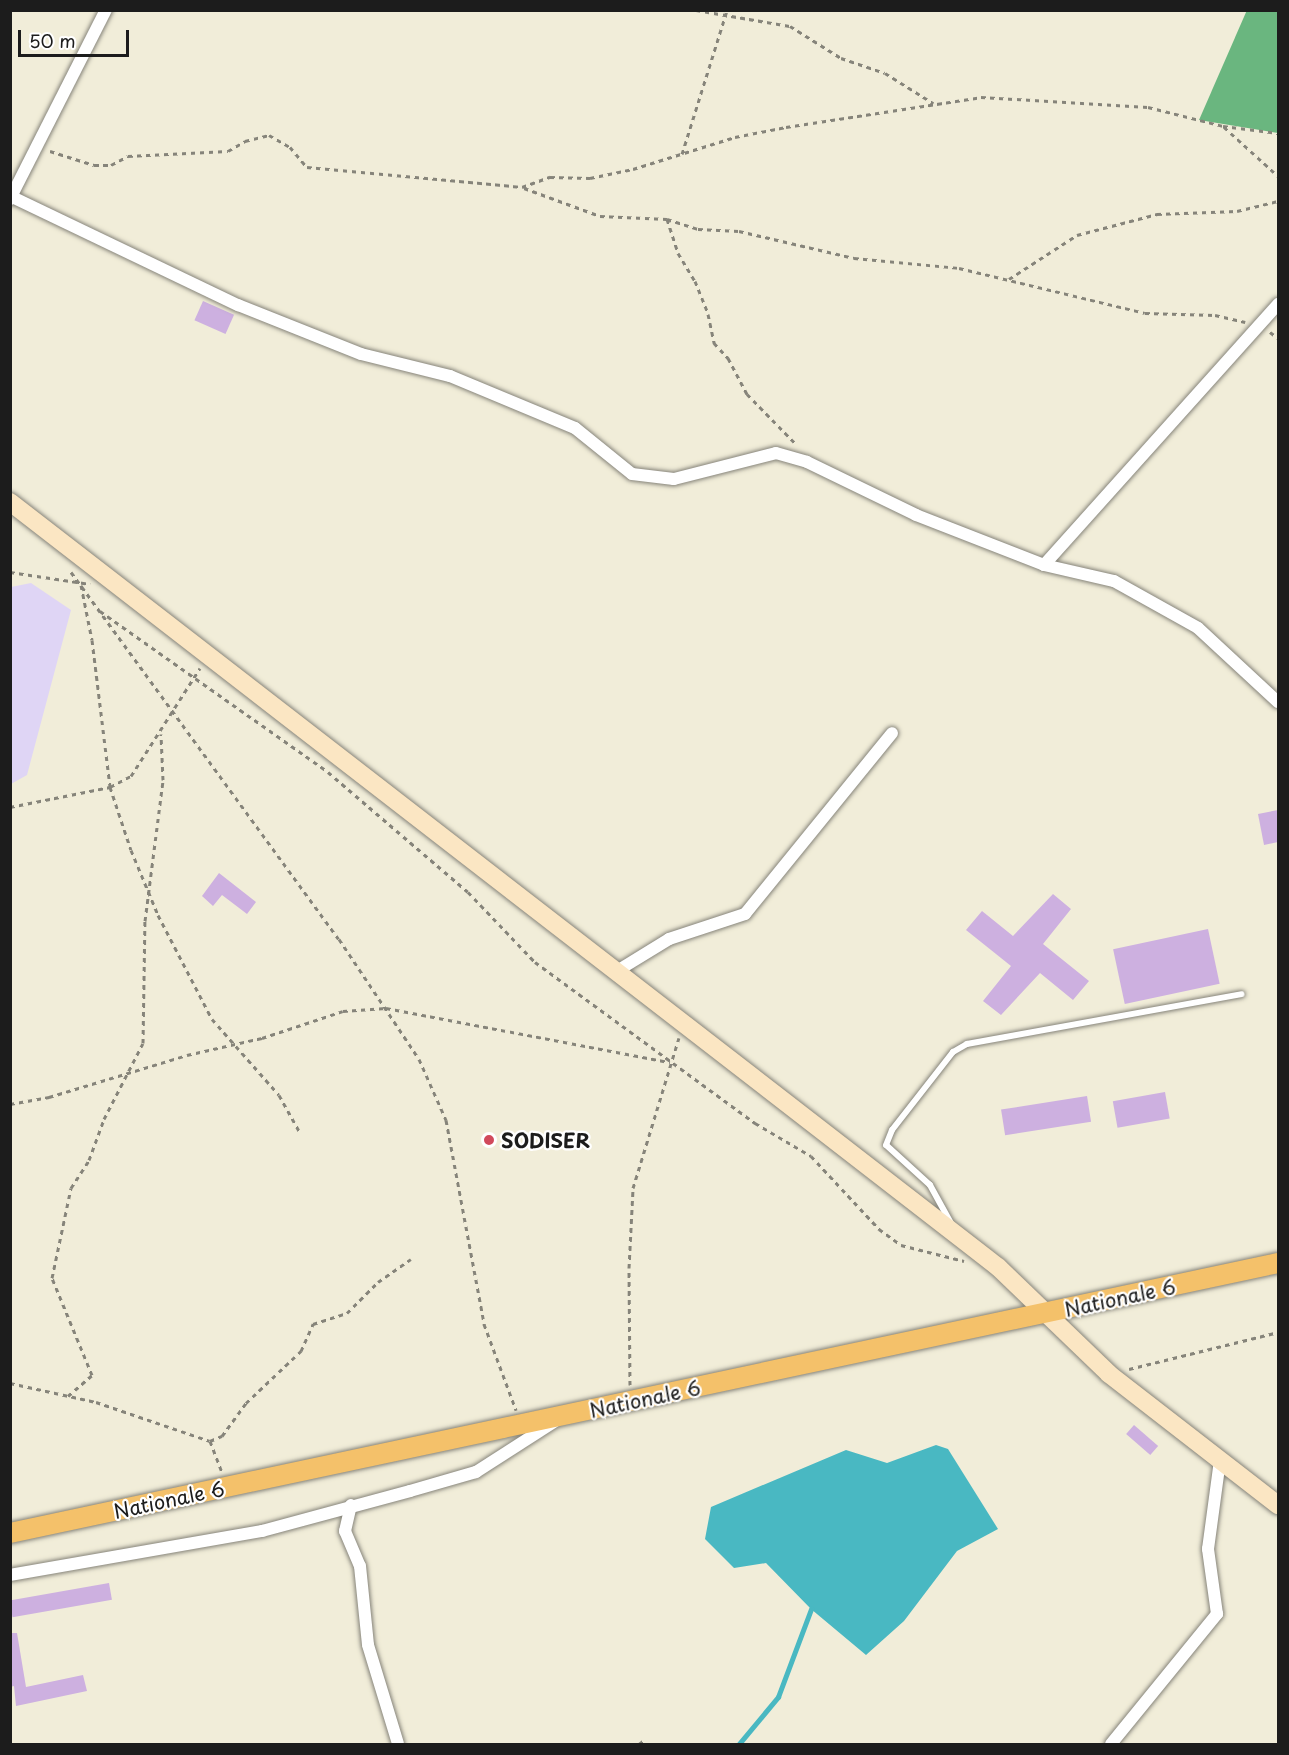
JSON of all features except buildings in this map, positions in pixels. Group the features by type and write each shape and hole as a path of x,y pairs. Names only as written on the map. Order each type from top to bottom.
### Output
{"main road":[{"path":"10,502 68,557 208,653 957,1236 1049,1313 1109,1374 1278,1505"},
{"name":"Nationale 6","path":"10,1533 522,1426 1278,1263"}],"street":[{"path":"106,10 11,197 238,305 361,354 450,376 575,428 633,474 674,479 776,453 807,462 916,515 1044,565 1114,581 1198,628 1278,702"},
{"path":"1044,565 1278,304"},
{"path":"617,971 669,939 745,914 892,733"},
{"path":"10,1575 262,1531 476,1472 563,1417"},
{"path":"1110,1744 1217,1614 1208,1549 1220,1460"},
{"path":"351,1505 345,1532 360,1566 368,1645 398,1744"}],"lane":[{"path":"957,1236 930,1185 886,1145 892,1130 953,1052 967,1044 1241,994"}],"path":[{"path":"696,10 724,17 790,26 841,58 885,73 934,104"},
{"path":"682,154 727,10"},
{"path":"522,187 550,177 590,178 633,169 786,127 981,97 1118,104 1223,126 1278,133"},
{"path":"1223,126 1278,176"},
{"path":"38,147 94,165 111,165 128,156 228,151 245,141 269,135 290,147 307,167 522,187 600,216 667,219 698,229 739,231 854,258 959,268 1145,313 1215,315 1260,326 1278,338"},
{"path":"1009,279 1077,235 1157,214 1237,211 1278,201"},
{"path":"667,219 678,253 702,297 714,343 728,358 747,394 802,450 807,462"},
{"path":"68,557 80,583 386,1008 419,1059 446,1120 484,1324 522,1426"},
{"path":"68,557 80,583 92,640 110,787 148,892 212,1019 279,1095 299,1131"},
{"path":"10,572 91,585"},
{"path":"100,611 193,680 328,772 468,892 535,962 755,1123 811,1156 879,1229 901,1245 968,1262"},
{"path":"10,807 110,787 131,776 161,734 208,653"},
{"path":"68,1396 92,1375 52,1278 71,1188 89,1160 125,1074 142,1043 141,989 148,892 163,780 161,734"},
{"path":"10,1104 33,1102 232,1043 262,1038 343,1011 386,1008 672,1062"},
{"path":"631,1402 629,1268 633,1188 683,1024"},
{"path":"10,1383 68,1396 210,1441 222,1436 246,1403 300,1351 314,1323 347,1313 378,1282 411,1259"},
{"path":"1109,1374 1278,1332"},
{"path":"210,1441 229,1487"},
{"path":"639,1744 643,1741"}],"shaded area":[{"path":"31,583 71,610 27,775 11,784 11,587"}],"green space":[{"path":"1247,10 1278,11 1278,133 1199,120"}],"water":[{"path":"936,1445 948,1449 998,1529 957,1551 904,1621 866,1655 811,1609 766,1563 734,1568 705,1539 711,1507 846,1450 887,1463"}],"waterway":[{"path":"739,1744 778,1697 811,1609"}],"place":[{"name":"SODISER","path":"489,1140"}]}
